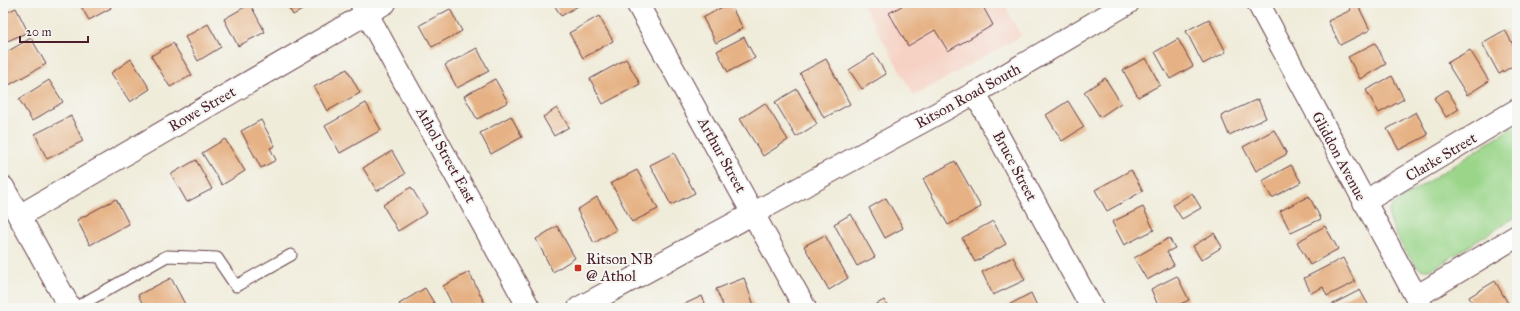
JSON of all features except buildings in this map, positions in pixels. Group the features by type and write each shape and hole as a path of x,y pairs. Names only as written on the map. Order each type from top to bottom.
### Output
{"street":[{"name":"Arthur Street","path":"637,3 805,308"},
{"name":"Ritson Road South","path":"579,308 975,93 1128,3"},
{"name":"Gliddon Avenue","path":"1258,3 1419,302"},
{"name":"Rowe Street","path":"19,216 371,6"},
{"name":"Athol Street East","path":"371,6 529,308"},
{"name":"Bruce Street","path":"975,93 1092,308"},
{"name":"Clarke Street","path":"1364,202 1517,110"},
{"path":"3,187 70,308"},
{"path":"1419,302 1517,236"}],"lane":[{"path":"75,308 167,256 217,258 236,286 291,255"}],"shaded area":[{"path":"862,3 1004,3 1021,36 914,96"}],"green space":[{"path":"1517,124 1517,216 1433,269 1421,269 1406,252 1396,235 1390,219 1389,213 1391,208 1398,201"}],"place":[{"name":"Ritson NB @ Athol","path":"578,268"}]}
